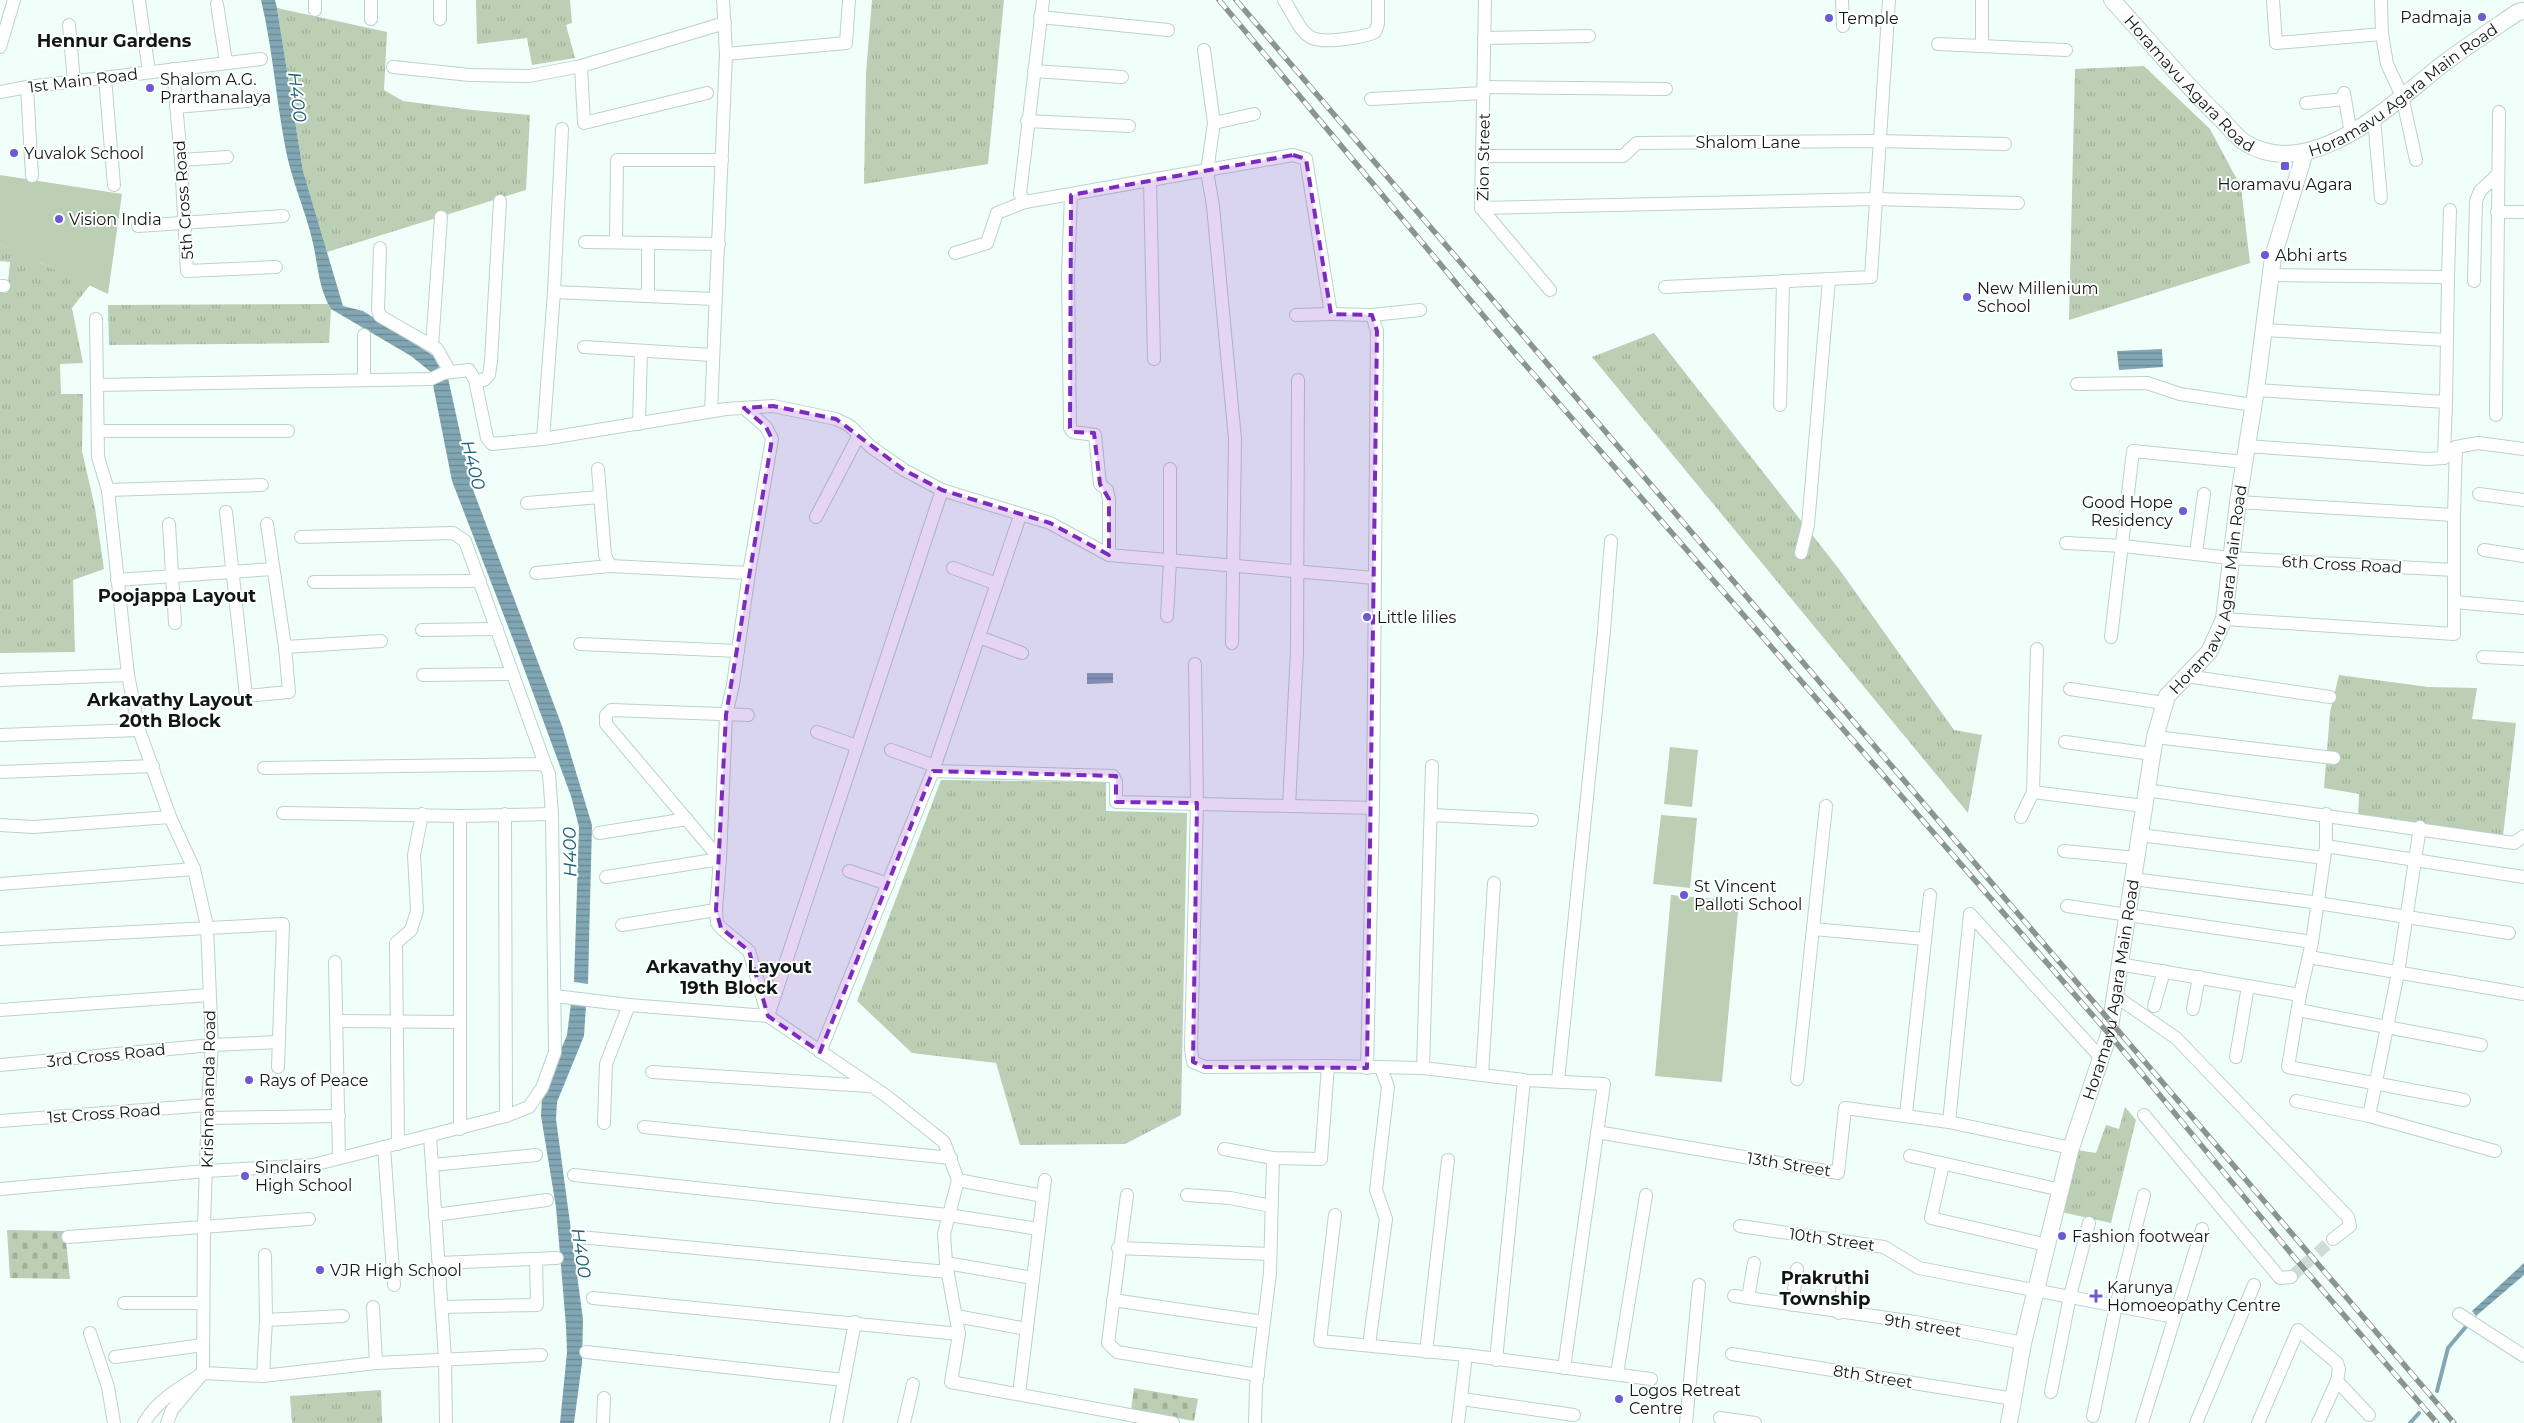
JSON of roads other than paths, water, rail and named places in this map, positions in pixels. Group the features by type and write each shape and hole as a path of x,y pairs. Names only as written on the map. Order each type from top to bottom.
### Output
{"street":[{"path":"0,43 14,0"},
{"path":"139,0 149,72"},
{"path":"370,19 371,0"},
{"path":"440,0 440,19"},
{"path":"711,411 714,299 719,244 726,54 723,0"},
{"path":"726,54 846,43 849,0"},
{"path":"1025,202 1020,194 1027,121 1043,0"},
{"path":"1284,0 1306,34 1316,42 1368,36 1375,32 1378,24 1378,0"},
{"name":"Zion Street","path":"1485,0 1481,208 1550,290"},
{"path":"1842,0 1843,26"},
{"path":"1665,287 1871,277 1878,141 1889,0"},
{"path":"1982,0 1982,46"},
{"name":"Horamavu Agara Road","path":"2112,0 2204,102 2244,142 2275,153 2304,152"},
{"path":"2273,0 2276,43 2382,34"},
{"path":"2381,0 2382,34 2387,64 2402,96 2416,160"},
{"path":"217,4 226,62"},
{"name":"Horamavu Agara Main Road","path":"2009,1423 2023,1343 2071,1148 2109,1034 2146,790 2155,737 2164,703 2167,696 2209,652 2224,619 2238,502 2273,257 2304,152 2314,151 2351,134 2374,119 2454,55 2523,10"},
{"path":"1040,17 1168,30"},
{"path":"394,67 470,74 528,76 581,66 725,23"},
{"path":"69,25 74,81"},
{"path":"1484,38 1589,36"},
{"path":"1938,44 2066,50"},
{"path":"1204,50 1214,123 1206,171 1213,206 1234,440 1231,567 1232,643"},
{"name":"1st Main Road","path":"0,92 74,81 261,59"},
{"path":"581,66 584,122 707,93"},
{"name":"5th Cross Road","path":"173,69 181,160 187,271 276,267"},
{"path":"1034,71 1122,76"},
{"path":"105,78 114,185"},
{"path":"27,87 32,176"},
{"path":"1371,99 1484,90 1666,89"},
{"path":"2306,102 2344,96 2351,134"},
{"path":"176,107 258,100"},
{"path":"2496,415 2499,112"},
{"path":"1214,123 1254,114"},
{"path":"2374,119 2381,198"},
{"path":"1027,121 1129,126"},
{"path":"543,439 554,292 562,129"},
{"name":"Shalom Lane","path":"1482,156 1623,156 1637,143 1878,141 2005,144"},
{"path":"955,252 987,243 997,214 1025,202 1293,155 1306,159 1331,314"},
{"path":"181,160 227,157"},
{"path":"616,242 617,160 722,160"},
{"path":"2474,281 2476,201 2480,191 2498,174"},
{"path":"1150,181 1154,359"},
{"path":"1071,195 1068,274 1070,428 1073,432 1095,435 1100,484 1107,490 1109,499 1109,555"},
{"path":"1481,208 1875,199 2018,203"},
{"path":"475,380 484,380 488,375 491,361 500,202"},
{"path":"2444,458 2450,210"},
{"path":"2497,212 2524,212"},
{"path":"138,226 283,216"},
{"path":"432,346 442,217"},
{"path":"586,242 719,244"},
{"path":"648,243 648,296"},
{"path":"380,248 378,310 380,316 432,346 441,354 447,373"},
{"path":"2271,275 2448,277"},
{"path":"1801,554 1808,525 1829,279"},
{"path":"1780,405 1783,281"},
{"path":"554,292 714,299"},
{"path":"1296,314 1372,315 1420,310"},
{"path":"1367,1068 1377,332 1372,315"},
{"name":"Krishnananda Road","path":"96,319 98,458 108,490 128,675 138,730 153,766 170,816 194,869 207,926 212,1044 207,1112 203,1373"},
{"path":"2263,330 2447,340"},
{"path":"364,335 364,380"},
{"path":"584,347 712,355"},
{"path":"638,424 641,351"},
{"path":"97,385 431,379 447,373 469,370 475,380 489,442 492,444 543,439 711,411 773,406 836,419 850,426 904,470 942,490 1050,524 1109,555 1170,562 1375,578"},
{"path":"1289,806 1296,652 1298,380"},
{"path":"2077,384 2147,383 2180,394 2254,398 2446,402"},
{"path":"744,408 766,427 772,439 726,715 716,910 717,922 721,928 750,951 768,1016"},
{"path":"98,431 288,431"},
{"path":"816,517 859,435"},
{"path":"2247,446 2427,459 2444,458 2456,448 2478,442 2524,449"},
{"path":"2224,619 2454,634 2456,448"},
{"path":"2111,637 2133,451 2245,462"},
{"path":"598,469 605,555 610,566"},
{"path":"1167,616 1170,562 1170,469"},
{"path":"108,490 262,485"},
{"path":"768,1016 942,490"},
{"path":"2196,552 2204,494"},
{"path":"2479,494 2524,500"},
{"path":"527,503 600,497"},
{"path":"2238,502 2454,515"},
{"path":"226,512 246,696 289,692 285,647 267,524"},
{"path":"820,1052 934,768 1020,516"},
{"path":"169,524 175,623"},
{"path":"0,1190 206,1171 313,1165 506,1116 529,1107 542,1088 555,1052 561,997 549,774 465,541 453,533 301,537"},
{"path":"1558,1081 1604,631 1611,541"},
{"name":"6th Cross Road","path":"2066,543 2196,552 2231,558 2454,570"},
{"path":"2484,550 2524,556"},
{"path":"536,573 610,566 749,573"},
{"path":"953,568 996,584"},
{"path":"117,580 273,569"},
{"path":"314,582 480,581"},
{"path":"2454,602 2524,608"},
{"path":"422,630 497,628"},
{"path":"979,637 1022,653"},
{"path":"285,647 381,641"},
{"path":"580,644 738,651"},
{"path":"2021,817 2033,792 2037,649"},
{"path":"2483,657 2524,659"},
{"path":"1195,664 1197,804 1191,1049 1193,1062 1204,1068 1328,1066 1423,1068 1524,1080 1604,1084 1564,1368"},
{"path":"423,675 513,674"},
{"path":"0,680 128,675"},
{"path":"2186,676 2330,697"},
{"path":"2070,689 2164,703"},
{"path":"720,859 606,724 606,715 611,710 748,715"},
{"path":"0,735 138,730"},
{"path":"817,732 857,746"},
{"path":"2155,737 2334,758"},
{"path":"2065,742 2152,754"},
{"path":"892,750 934,768 1113,776 1116,782 1116,802 1372,808"},
{"path":"264,768 545,764"},
{"path":"0,772 153,766"},
{"path":"1423,1068 1432,766"},
{"path":"2146,790 2420,827 2514,843 2524,836"},
{"path":"2033,792 2144,806"},
{"path":"1797,1079 1826,806"},
{"path":"283,813 460,816 552,814"},
{"path":"398,1144 396,943 411,930 417,911 414,855 422,814"},
{"path":"505,814 506,1116"},
{"path":"2326,814 2325,852 2319,903 2300,995 2288,1072 2375,1082 2464,1100"},
{"path":"1432,815 1532,820"},
{"path":"0,825 33,827 170,816"},
{"path":"460,816 460,1129"},
{"path":"599,833 687,819"},
{"path":"2369,1116 2398,973 2420,827"},
{"path":"2140,835 2325,852 2524,877"},
{"path":"2064,851 2136,858"},
{"path":"606,877 720,859"},
{"path":"0,884 194,869"},
{"path":"849,871 888,884"},
{"path":"2133,879 2319,903 2509,933"},
{"path":"1482,1075 1494,883"},
{"path":"1906,1114 1930,895"},
{"path":"2067,906 2312,942"},
{"path":"622,925 716,910"},
{"path":"1949,1122 1970,914 2101,1058"},
{"path":"0,939 207,926 283,924 278,1067"},
{"path":"1813,929 1925,939"},
{"path":"2309,957 2524,994"},
{"path":"335,962 339,1158"},
{"path":"2119,964 2300,995"},
{"path":"2154,1006 2164,971"},
{"path":"2193,1009 2199,977"},
{"path":"2236,1057 2248,986"},
{"path":"0,1010 209,995"},
{"path":"2114,995 2176,1038 2348,1217 2350,1226 2333,1239"},
{"path":"561,997 630,1005 768,1016 868,1086 886,1095 944,1142 958,1180 944,1234 946,1268 958,1334 951,1382 1173,1423"},
{"path":"604,1123 606,1064 630,1005"},
{"path":"2298,1010 2481,1045"},
{"path":"337,1021 460,1022"},
{"name":"3rd Cross Road","path":"0,1065 212,1044 279,1042"},
{"path":"1224,1149 1273,1158 1321,1159 1328,1066"},
{"path":"1370,1345 1386,1219 1376,1190 1388,1087 1381,1068"},
{"path":"652,1072 868,1086"},
{"path":"1496,1360 1524,1080"},
{"path":"2296,1101 2369,1116 2495,1151"},
{"name":"13th Street","path":"1597,1132 1838,1173 1845,1108 1906,1114 2071,1148"},
{"name":"1st Cross Road","path":"0,1121 207,1112 339,1116"},
{"path":"2144,1114 2280,1278 2291,1278"},
{"path":"644,1127 951,1158"},
{"path":"430,1136 445,1359 446,1423"},
{"path":"384,1147 394,1285"},
{"path":"432,1164 536,1155"},
{"path":"1910,1156 2061,1190"},
{"path":"1255,1423 1270,1254 1273,1158"},
{"path":"1426,1352 1448,1160"},
{"path":"1943,1164 1931,1218 2048,1245"},
{"path":"574,1175 948,1215 1039,1229"},
{"path":"958,1180 1043,1196"},
{"path":"1019,1394 1045,1180"},
{"path":"1127,1194 1118,1248 1108,1343 1117,1352 1258,1375"},
{"path":"1187,1195 1230,1198 1271,1206"},
{"path":"1617,1374 1646,1195"},
{"path":"2093,1416 2116,1306 2144,1196"},
{"path":"435,1215 547,1200"},
{"path":"1335,1214 1320,1341 1466,1355 1651,1378"},
{"path":"68,1237 204,1225 309,1219"},
{"path":"2051,1392 2070,1296 2089,1222"},
{"name":"10th Street","path":"1740,1226 1884,1247 1919,1268 2174,1317"},
{"path":"2142,1423 2202,1229"},
{"path":"580,1237 946,1268 1033,1278"},
{"path":"1118,1248 1270,1254"},
{"path":"262,1376 266,1320 265,1255"},
{"path":"439,1263 557,1258"},
{"path":"442,1307 537,1305 536,1259"},
{"path":"1748,1298 1754,1263"},
{"path":"1792,1305 1797,1269"},
{"path":"1839,1313 1844,1277"},
{"path":"1686,1423 1699,1285"},
{"path":"2196,1423 2254,1285"},
{"name":"9th street","path":"1734,1296 1839,1313 1916,1322 2023,1343"},
{"path":"593,1298 855,1322 958,1334"},
{"path":"1113,1300 1264,1322"},
{"path":"124,1303 203,1303"},
{"path":"373,1307 376,1363"},
{"path":"2459,1314 2524,1356"},
{"path":"266,1320 343,1316"},
{"path":"956,1316 1027,1328"},
{"path":"836,1423 855,1322"},
{"path":"2258,1423 2298,1330 2337,1363 2339,1369 2337,1381 2318,1423"},
{"path":"90,1333 108,1387 114,1423"},
{"path":"114,1357 203,1345"},
{"path":"586,1352 844,1380"},
{"name":"8th Street","path":"1732,1354 2014,1399"},
{"path":"144,1423 153,1408 172,1392 203,1373 262,1376 376,1363 541,1355"},
{"path":"1458,1423 1466,1355"},
{"path":"167,1423 172,1410 203,1373"},
{"path":"2337,1381 2369,1415"},
{"path":"904,1423 913,1384"},
{"path":"603,1423 604,1398"},
{"path":"1462,1398 1574,1415"},
{"path":"1720,1418 1755,1423"}],"water":[{"path":"261,0 275,0 303,171 343,306 363,311 437,358 442,365 432,373 411,356 331,309 323,293 309,228 286,151 269,38"},
{"path":"2162,349 2163,367 2119,370 2117,351"},
{"path":"448,378 472,487 562,726 592,825 588,984 574,982 579,827 571,796 452,481 433,385"},
{"path":"1087,673 1113,673 1113,683 1087,684"},
{"path":"571,1003 586,1006 584,1036 557,1102 556,1119 583,1319 582,1363 574,1423 560,1423 567,1352 566,1326 556,1207 541,1116 542,1096 567,1035"},
{"path":"2524,1263 2524,1275 2476,1316 2472,1311"}],"waterway":[{"path":"2437,1391 2448,1348 2469,1323"},
{"path":"2410,1423 2419,1413"}],"tunnel":[{"path":"2291,1277 2333,1239"}],"railway":[{"path":"1219,0 1508,345 2109,1034 2299,1263 2437,1423"},
{"path":"1236,0 2454,1423"}],"place":[{"name":"Padmaja","path":"2482,17"},
{"name":"Temple","path":"1829,18"},
{"name":"Shalom A.G. Prarthanalaya","path":"150,88"},
{"name":"Yuvalok School","path":"14,153"},
{"name":"Horamavu Agara","path":"2285,166"},
{"name":"Vision India","path":"59,219"},
{"name":"Abhi arts","path":"2265,255"},
{"name":"New Millenium School","path":"1967,297"},
{"name":"Good Hope Residency","path":"2183,511"},
{"name":"Little lilies","path":"1367,617"},
{"name":"St Vincent Palloti School","path":"1684,895"},
{"name":"Rays of Peace","path":"249,1080"},
{"name":"Sinclairs High School","path":"245,1176"},
{"name":"Fashion footwear","path":"2062,1236"},
{"name":"VJR High School","path":"320,1270"},
{"name":"Karunya Homoeopathy Centre","path":"2096,1296"},
{"name":"Logos Retreat Centre","path":"1619,1399"}],"district":[{"name":"Hennur Gardens","path":"114,41"},
{"name":"Poojappa Layout","path":"177,596"},
{"name":"Arkavathy Layout 20th Block","path":"170,710"},
{"name":"Arkavathy Layout 19th Block","path":"729,978"},
{"name":"Prakruthi Township","path":"1825,1288"}],"water label":[{"name":"H400","path":"297,97"},
{"name":"H400","path":"473,465"},
{"name":"H400","path":"570,852"},
{"name":"H400","path":"581,1253"}]}
